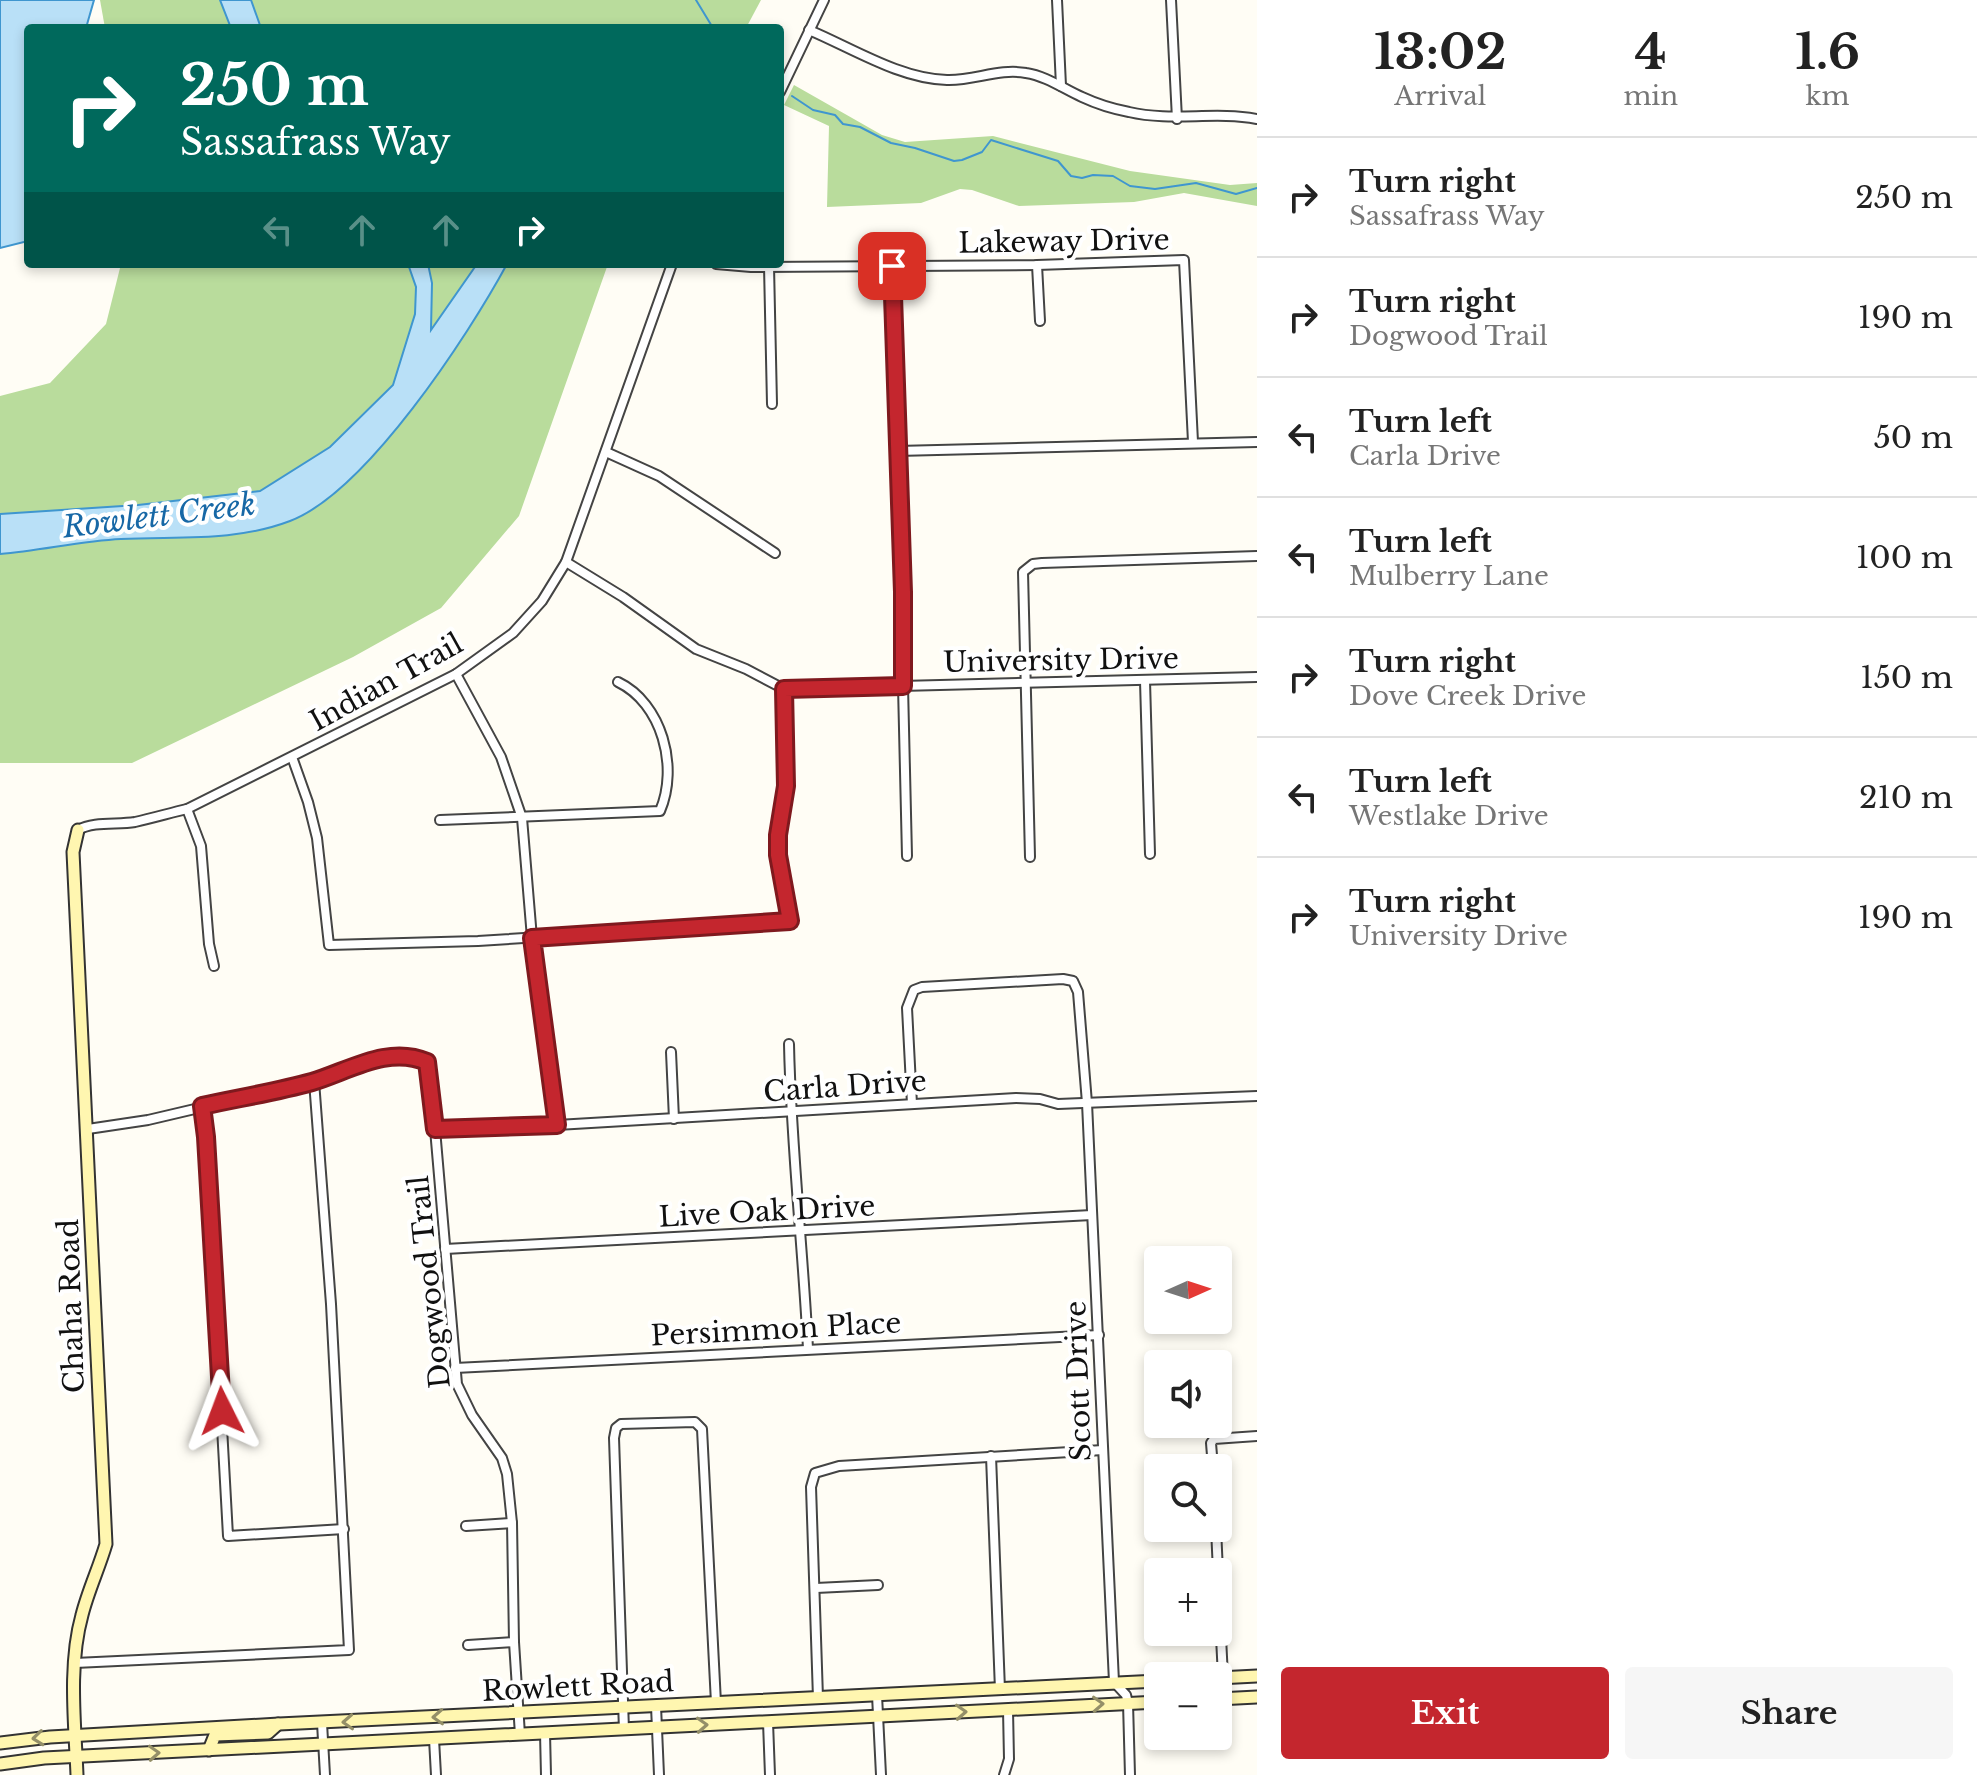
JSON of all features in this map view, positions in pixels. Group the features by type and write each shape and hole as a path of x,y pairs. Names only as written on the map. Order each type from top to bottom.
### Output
{"main road":[{"name":"Chaha Road","path":"77,1775 75,1663 82,1614 106,1544 73,852 78,830"},
{"path":"1232,1677 1257,1676"},
{"name":"Rowlett Road","path":"0,1743 76,1735 279,1724 1144,1681"},
{"path":"1232,1698 1257,1697"},
{"name":"Rowlett Road","path":"0,1764 209,1750 1144,1702"},
{"path":"209,1750 215,1735 268,1733 279,1724"}],"street":[{"path":"784,83 824,0"},
{"path":"1057,0 1061,86"},
{"path":"1171,0 1177,119"},
{"path":"809,30 903,71 925,77 948,80 1015,71 1031,73 1081,97 1122,111 1156,118 1235,115 1257,119"},
{"name":"Lakeway Drive","path":"784,266 1037,265 1184,260 1193,442"},
{"path":"1037,265 1040,321"},
{"path":"892,266 903,592 907,856"},
{"name":"Indian Trail","path":"78,830 87,825 108,826 187,809 456,674 513,633 542,601 566,562 671,268"},
{"path":"769,268 772,404"},
{"path":"897,451 1257,442"},
{"path":"606,452 659,476 775,553"},
{"path":"1030,857 1023,572 1027,567 1042,563 1257,556"},
{"name":"University Drive","path":"566,562 623,597 696,649 746,669 784,689 1257,677"},
{"path":"456,674 501,757 522,818 532,938 557,1125"},
{"path":"1145,681 1150,854"},
{"path":"440,820 660,811 665,799 667,777 662,733 647,705 630,688 618,682"},
{"path":"292,757 317,838 329,945 532,938 790,921 778,855 786,786 784,689"},
{"path":"187,809 201,846 209,944 214,966"},
{"name":"Scott Drive","path":"912,1104 907,1008 914,990 922,987 1063,979 1073,981 1078,992 1087,1103 1114,1682"},
{"path":"789,1044 808,1349"},
{"path":"671,1052 674,1119"},
{"name":"Dogwood Trail","path":"314,1081 372,1060 418,1058 427,1062 455,1368 462,1397 502,1458 507,1474 512,1523 514,1642 520,1735"},
{"path":"75,1663 349,1650 331,1304 314,1081 148,1120 88,1129"},
{"name":"Carla Drive","path":"435,1129 674,1119 1016,1098 1040,1099 1058,1104 1257,1096"},
{"path":"202,1106 228,1536 344,1529"},
{"name":"Live Oak Drive","path":"445,1249 1092,1215"},
{"name":"Persimmon Place","path":"455,1368 1099,1335"},
{"path":"624,1730 614,1438 616,1428 621,1424 695,1422 702,1429 716,1703"},
{"path":"1212,1454 1211,1443 1214,1439 1257,1436"},
{"path":"818,1698 812,1479 820,1469 1103,1450"},
{"path":"991,1456 1000,1690"},
{"path":"466,1526 512,1523"},
{"path":"816,1588 878,1585"},
{"path":"468,1645 514,1642"},
{"path":"1114,1682 1126,1695 1128,1703 1130,1775"},
{"path":"877,1695 881,1775"},
{"path":"656,1706 659,1775"},
{"path":"1004,1775 1009,1759 1008,1710"},
{"path":"768,1722 770,1775"},
{"path":"322,1723 325,1775"},
{"path":"545,1733 546,1775"},
{"path":"434,1739 436,1775"}],"green space":[{"path":"100,0 761,0 748,24 104,24"},
{"path":"794,85 882,135 905,142 993,136 1130,171 1230,185 1257,183 1257,206 1184,193 1134,202 1019,206 960,189 921,203 827,207 829,126 784,105"},
{"path":"120,268 607,268 519,516 441,608 353,657 132,763 0,763 0,396 50,383 106,324"}],"water":[{"path":"0,0 94,0 87,24 24,24 24,242 0,248"},
{"path":"220,0 251,0 260,24 229,24"},
{"name":"Rowlett Creek","path":"409,268 429,268 432,283 431,330 474,268 505,268 467,330 412,409 382,446 320,505 290,521 248,532 206,537 106,540 0,554 0,514 138,505 260,491 330,447 393,385 415,314 416,287"}],"waterway":[{"path":"696,0 711,24"},
{"path":"792,96 813,110 835,115 843,124 860,127 891,143 954,161 982,152 991,140 1058,161 1071,176 1082,178 1113,176 1130,186 1155,189 1196,183 1236,194 1257,188"}],"route":[{"path":"222,1411 202,1106 314,1081 372,1060 418,1058 427,1062 435,1129 557,1125 532,938 790,921 778,855 786,786 784,689 903,686 903,592 892,266"}]}
